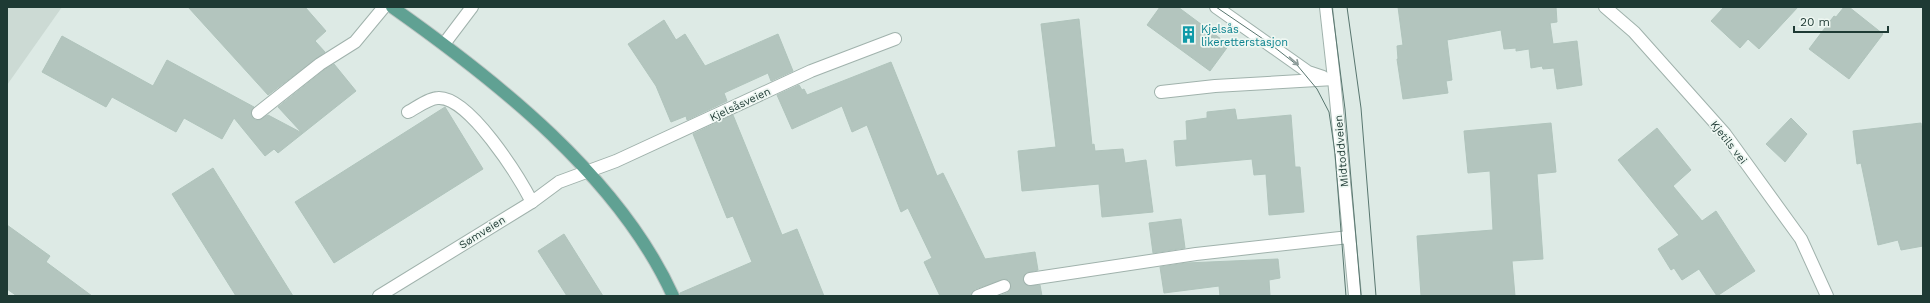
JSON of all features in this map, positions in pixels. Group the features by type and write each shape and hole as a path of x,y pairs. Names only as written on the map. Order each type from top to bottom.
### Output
{"main road":[{"path":"392,7 444,44 541,125 601,185 649,248 673,296"}],"street":[{"path":"258,113 320,64 355,42 384,7"},
{"path":"444,44 472,7"},
{"path":"1216,7 1308,72 1334,79"},
{"name":"Midtoddveien","path":"1326,7 1355,296"},
{"name":"Kjetils vei","path":"1605,7 1634,32 1725,134 1801,239 1827,296"},
{"name":"Kjelsåsveien","path":"586,170 616,161 811,71 895,39"},
{"path":"1161,92 1215,86 1334,79"},
{"path":"408,112 437,97 447,98 468,114 497,145 513,168 532,202"},
{"name":"Sømveien","path":"379,296 532,202 559,182 586,170"},
{"path":"1030,279 1196,254 1349,237"},
{"path":"978,296 1004,286"}],"shaded area":[{"path":"7,7 62,7 7,85"}],"building":[{"path":"188,7 305,7 326,31 315,41 325,52 268,95"},
{"name":"Kjelsås likeretterstasjon","path":"1160,7 1178,7 1229,45 1210,71 1147,25"},
{"path":"1398,7 1556,7 1557,22 1550,23 1553,44 1577,41 1582,85 1557,89 1554,68 1543,69 1542,66 1531,68 1529,49 1516,51 1516,48 1504,49 1501,30 1447,40 1452,80 1446,81 1448,93 1403,99 1397,59 1397,46 1403,45"},
{"path":"1724,7 1798,7 1759,49 1748,39 1740,48 1711,21"},
{"path":"1844,7 1849,7 1883,34 1849,79 1809,49 1834,16 1836,17"},
{"path":"1079,19 1092,145 1094,144 1095,151 1123,149 1125,163 1146,160 1153,212 1102,217 1099,184 1022,191 1018,151 1056,147 1041,24"},
{"path":"664,20 676,40 685,34 705,66 778,34 793,71 771,81 768,73 724,93 727,101 687,120 686,116 671,122 656,86 628,44"},
{"path":"62,36 153,86 167,60 254,107 251,114 255,120 259,120 268,115 302,133 278,107 324,70 334,64 356,91 278,153 274,149 265,156 234,118 222,139 184,118 176,132 112,97 106,107 42,72"},
{"path":"891,62 937,176 943,173 985,259 1035,252 1038,270 1026,273 1023,280 1028,286 1040,285 1042,296 999,296 1007,293 1011,288 1009,280 1005,279 975,289 971,296 940,296 924,262 932,258 908,208 901,212 867,125 852,132 842,106 792,129 777,95 799,85 802,90 804,89 807,95"},
{"path":"445,107 483,169 334,263 295,202"},
{"path":"1235,109 1237,120 1291,115 1295,167 1300,167 1304,212 1269,215 1266,174 1254,175 1252,159 1176,166 1174,141 1187,140 1186,121 1207,118 1207,112"},
{"path":"733,115 782,235 797,229 824,296 680,296 680,293 752,262 733,216 727,218 693,134"},
{"path":"1791,118 1807,134 1785,162 1766,144"},
{"path":"1551,123 1556,172 1537,174 1543,259 1512,261 1515,296 1421,296 1417,236 1493,230 1490,171 1468,173 1464,131"},
{"path":"1921,123 1923,138 1923,246 1901,250 1898,240 1878,245 1861,163 1857,164 1853,131"},
{"path":"1657,128 1691,170 1673,186 1702,221 1716,211 1755,271 1717,296 1699,269 1682,280 1674,268 1671,270 1658,249 1679,235 1618,160"},
{"path":"213,168 293,296 236,296 172,194"},
{"path":"1181,219 1185,248 1153,253 1149,223"},
{"path":"7,225 50,256 46,262 92,296 17,296 7,289"},
{"path":"564,234 603,296 567,296 538,251"},
{"path":"1278,259 1280,278 1269,280 1270,296 1220,296 1219,286 1164,293 1160,267 1186,263"}],"tram line":[{"path":"1216,7 1269,43 1297,65 1317,89 1329,112 1335,153 1346,296"},
{"path":"1332,7 1345,109 1361,296"},
{"path":"1347,7 1361,108 1376,296"}],"place":[{"name":"Kjelsås likeretterstasjon","path":"1188,35"}]}
